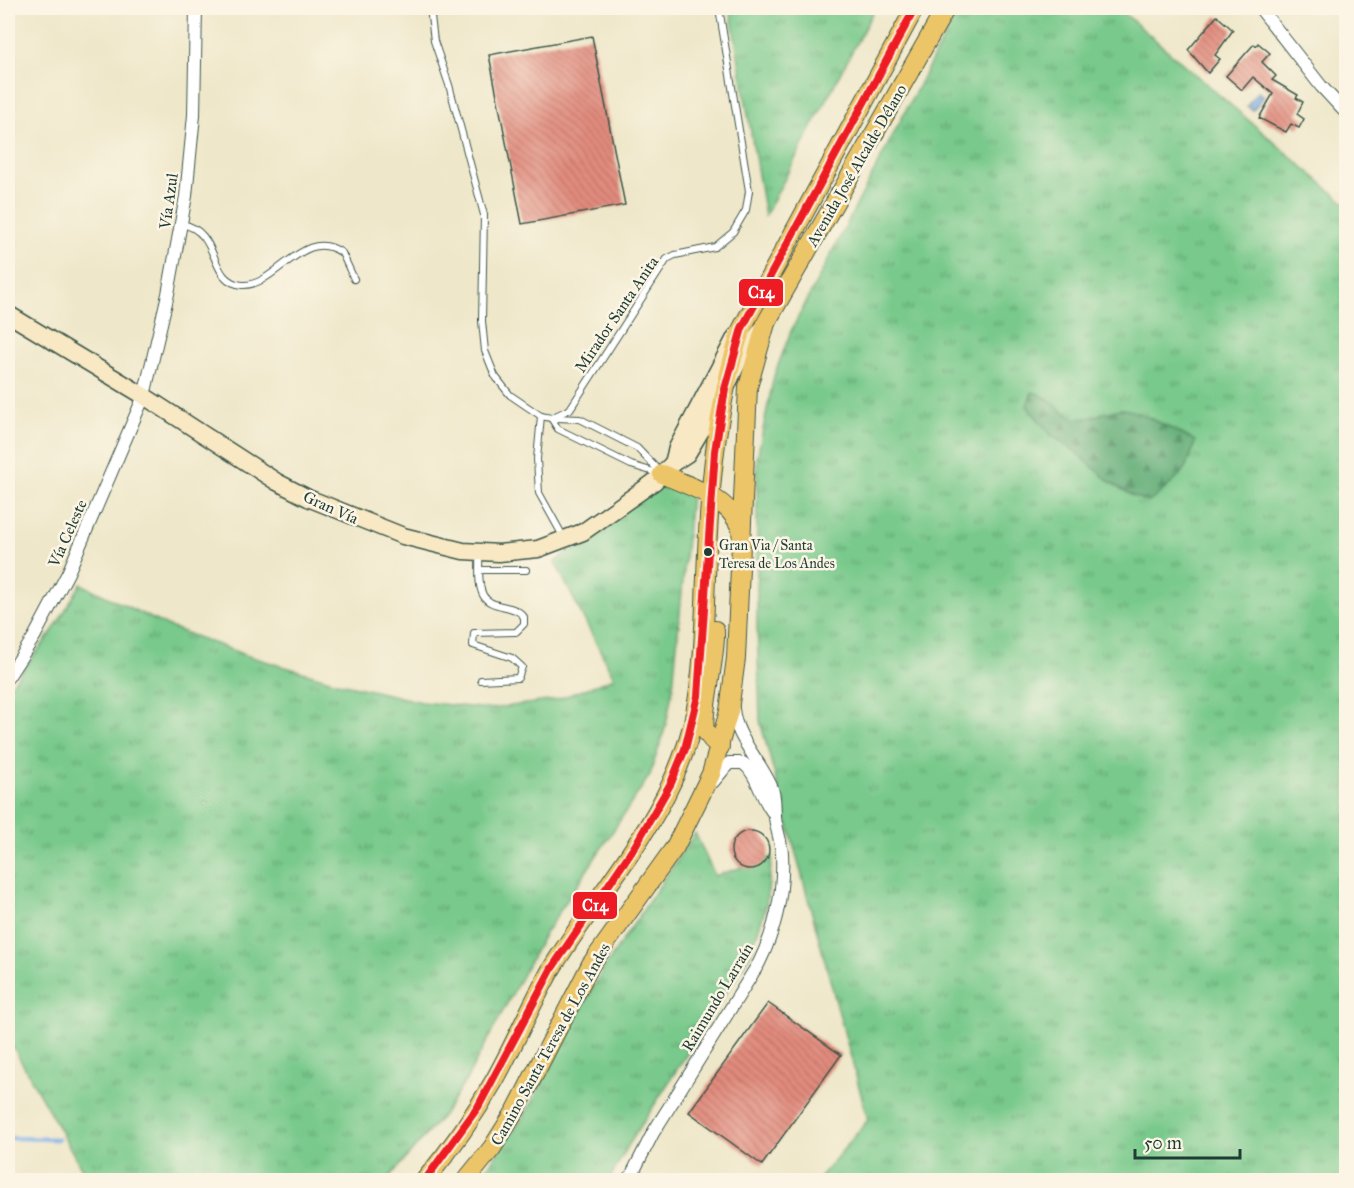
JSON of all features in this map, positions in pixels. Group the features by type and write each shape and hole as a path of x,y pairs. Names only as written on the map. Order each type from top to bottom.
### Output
{"main road":[{"name":"Avenida José Alcalde Délano","path":"742,328 915,8"},
{"name":"Avenida José Alcalde Délano","path":"766,323 946,8"},
{"name":"Gran Vía","path":"8,314 144,396 277,482 308,498 393,532 480,561 566,540 600,523 687,454 723,394 738,362 766,323"},
{"name":"Camino Santa Teresa de Los Andes","path":"466,1180 505,1129 591,964 675,848 700,800 720,747 732,692 740,607 740,527 748,387 766,323"},
{"name":"Camino Santa Teresa de Los Andes","path":"425,1180 474,1115 549,974 591,908 645,835 670,788 688,739 699,690 710,497 723,394 742,328"},
{"path":"740,527 729,508 668,468 709,384 742,328"},
{"path":"706,576 716,636 715,660 704,723 711,738 720,747"}],"street":[{"name":"Vía Azul","path":"144,396 182,224 194,115 196,8"},
{"path":"1260,8 1321,86 1347,113"},
{"name":"Vía Celeste","path":"8,677 34,637 68,573 144,396"},
{"name":"Raimundo Larraín","path":"629,1180 653,1133 759,963 772,937 783,884 782,850 775,815 776,798 770,783 735,725 732,692"},
{"name":"Raimundo Larraín","path":"720,747 747,761 765,804 775,815"},
{"path":"700,800 729,763 741,761 753,773"}],"lane":[{"path":"430,8 434,40 449,85 484,215 482,321 485,351 495,376 510,395 542,416 580,419 637,448 668,468"},
{"name":"Mirador Santa Anita","path":"551,418 570,409 667,260 715,247 726,240 741,222 748,191 719,8"},
{"path":"182,224 201,232 210,244 219,271 236,284 252,284 307,249 323,245 342,253 354,279"},
{"path":"542,416 537,459 539,493 566,540"},
{"path":"551,418 558,429 631,465 668,468"},
{"path":"481,680 518,678 522,667 512,658 473,645 474,633 516,632 524,624 521,613 489,601 483,596 480,561 526,570"}],"green space":[{"path":"730,8 875,8 765,216"},
{"path":"959,8 1118,8 1346,204 1346,1180 818,1180 868,1120 760,721 757,623 757,458 774,376 791,331"},
{"path":"1032,392 1045,397 1065,413 1076,418 1088,418 1122,409 1148,417 1195,441 1192,452 1179,476 1149,502 1133,496 1110,482 1072,449 1052,436 1027,406"},
{"path":"659,478 691,495 673,687 666,725 650,775 544,935 466,1080 444,1114 387,1180 88,1180 8,1038 8,689 52,632 81,584 167,626 248,656 340,683 422,702 489,709 556,700 614,678 555,562"},
{"path":"695,833 715,876 772,857 766,907 750,955 628,1146 609,1180 478,1180 525,1115 602,971"}],"water":[{"path":"1258,92 1264,96 1253,110 1247,106"}],"building":[{"path":"1217,16 1233,30 1215,55 1220,59 1208,73 1188,50"},
{"path":"592,36 625,205 522,224 489,55"},
{"path":"1258,43 1270,53 1262,62 1276,76 1272,80 1298,95 1296,98 1303,102 1297,114 1304,119 1299,128 1291,124 1286,132 1259,118 1273,94 1253,77 1242,90 1226,76 1254,44 1256,46"},
{"path":"750,831 764,836 769,850 764,864 750,869 736,864 731,850 736,836"},
{"path":"768,1003 841,1055 762,1165 689,1112"}],"waterway":[{"path":"8,1138 58,1139"}],"transit line":[{"name":"C14","path":"425,1180 478,1107 552,968 635,846 671,783 685,749 698,696 715,451 725,389 742,328 915,8"}],"place":[{"name":"Gran Via / Santa Teresa de Los Andes","path":"708,552"}]}
